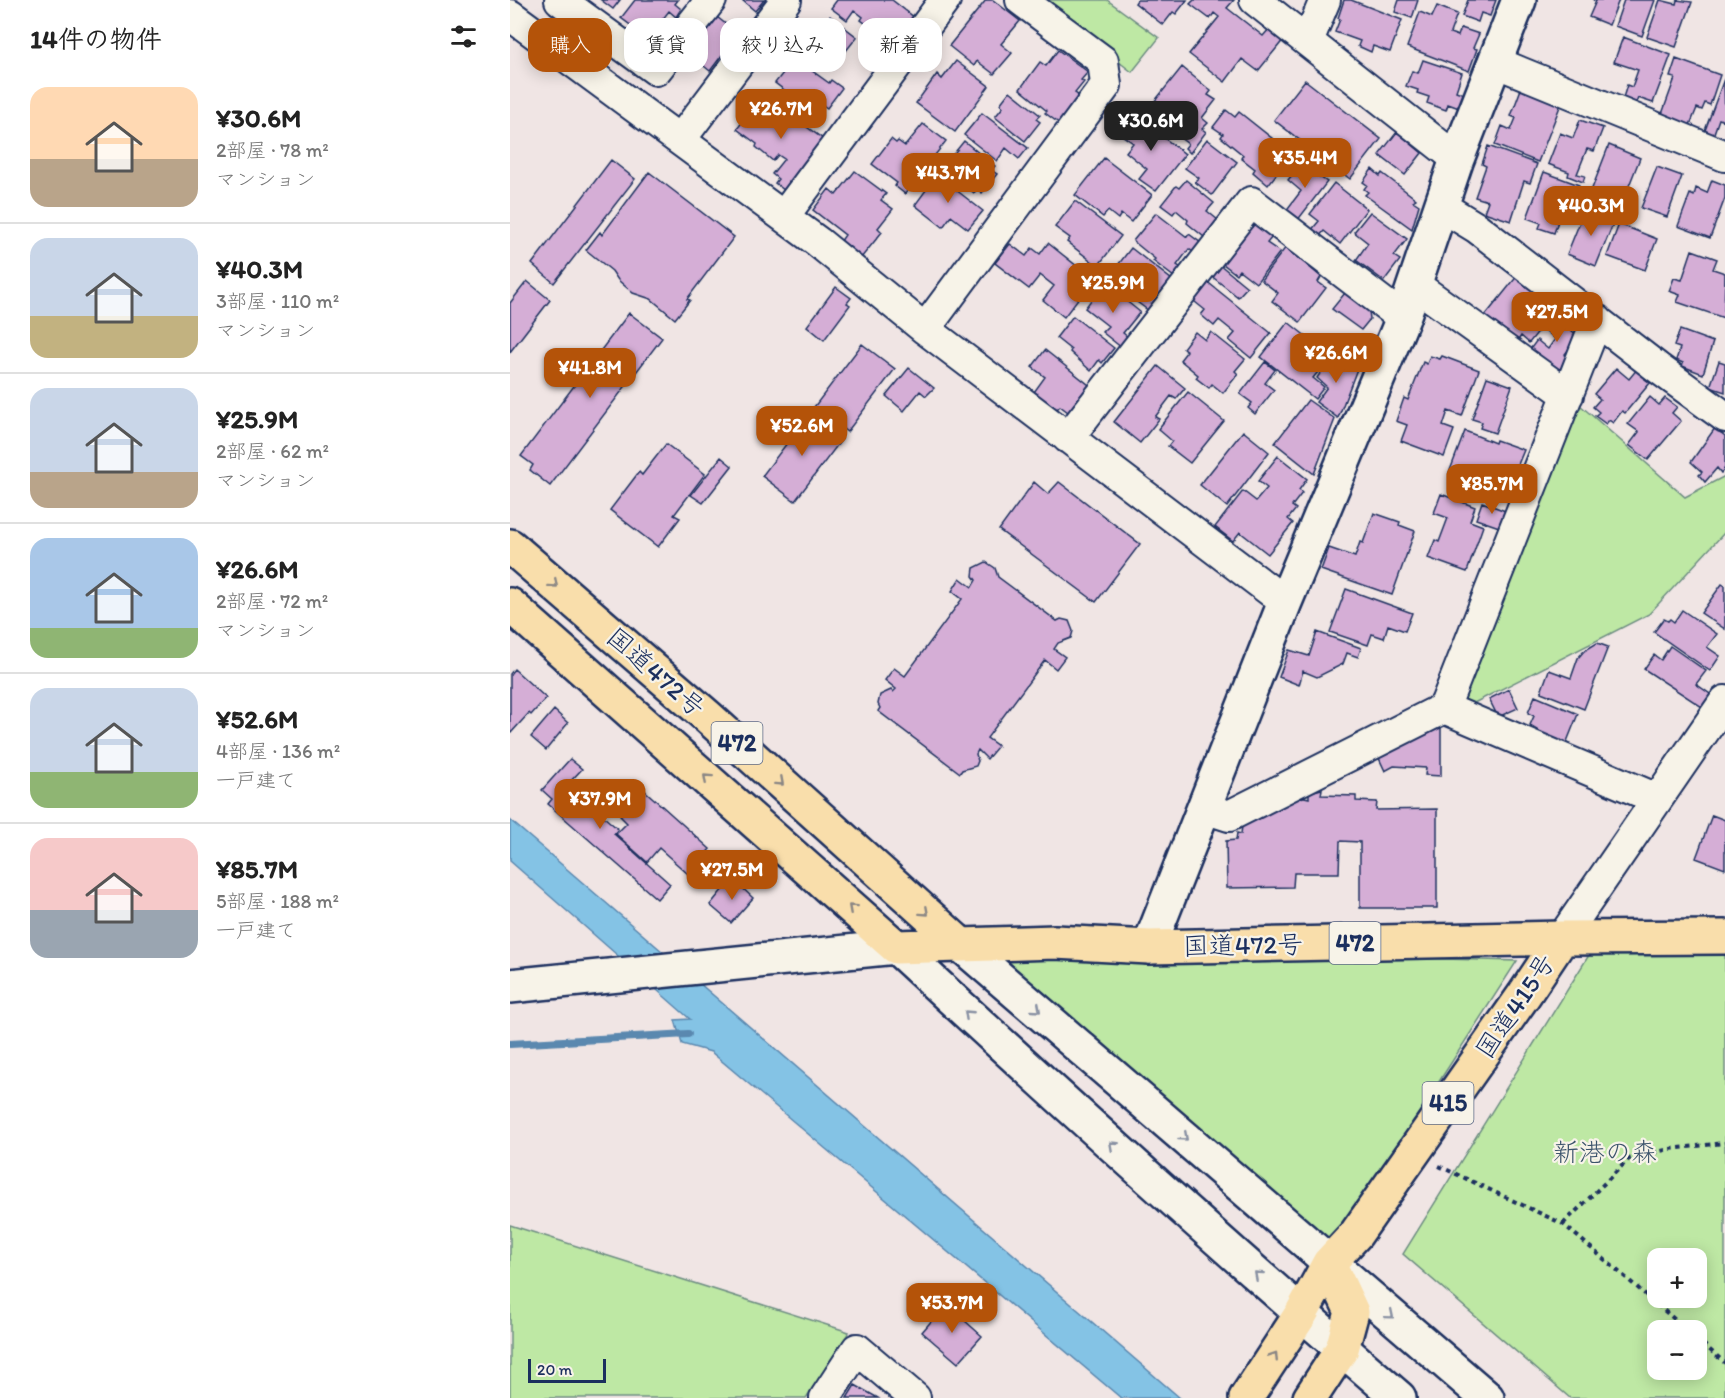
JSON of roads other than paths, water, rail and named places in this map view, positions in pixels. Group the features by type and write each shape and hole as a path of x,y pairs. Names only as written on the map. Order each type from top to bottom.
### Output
{"highway":[{"name":"国道472号","path":"510,546 708,717 960,944"},
{"name":"国道472号","path":"510,605 896,947 1055,942 1149,947 1562,938"},
{"name":"国道415号","path":"1246,1398 1301,1314 1329,1263 1356,1234 1562,938 1725,937"},
{"path":"1310,1398 1342,1349 1352,1312 1329,1263"}],"street":[{"path":"555,0 521,23 784,216 926,329 1285,602"},
{"path":"560,0 656,70 711,0"},
{"path":"680,140 786,0"},
{"path":"784,216 945,0"},
{"path":"926,329 1106,85 1103,61 1021,0"},
{"path":"1255,0 1457,159"},
{"path":"1308,41 1325,0"},
{"path":"1149,947 1285,602 1403,318 1457,159 1519,0"},
{"path":"1495,62 1725,156"},
{"path":"1068,438 1251,202 1403,318"},
{"path":"1441,206 1477,228 1725,417"},
{"path":"1415,285 1568,395"},
{"path":"1204,808 1228,816 1444,708 1597,320"},
{"path":"1562,938 1725,700"},
{"path":"1444,708 1657,799"},
{"path":"960,944 1487,1398"},
{"path":"522,985 896,947 1301,1314 1399,1398"},
{"path":"825,1398 857,1349 915,1398"}],"water":[{"path":"510,820 1180,1398 1121,1398 711,1052 682,1044 675,1020 690,1019 510,861"}],"waterway":[{"path":"510,1044 688,1034"}],"park label":[{"name":"新港の森","path":"1605,1152"}]}
